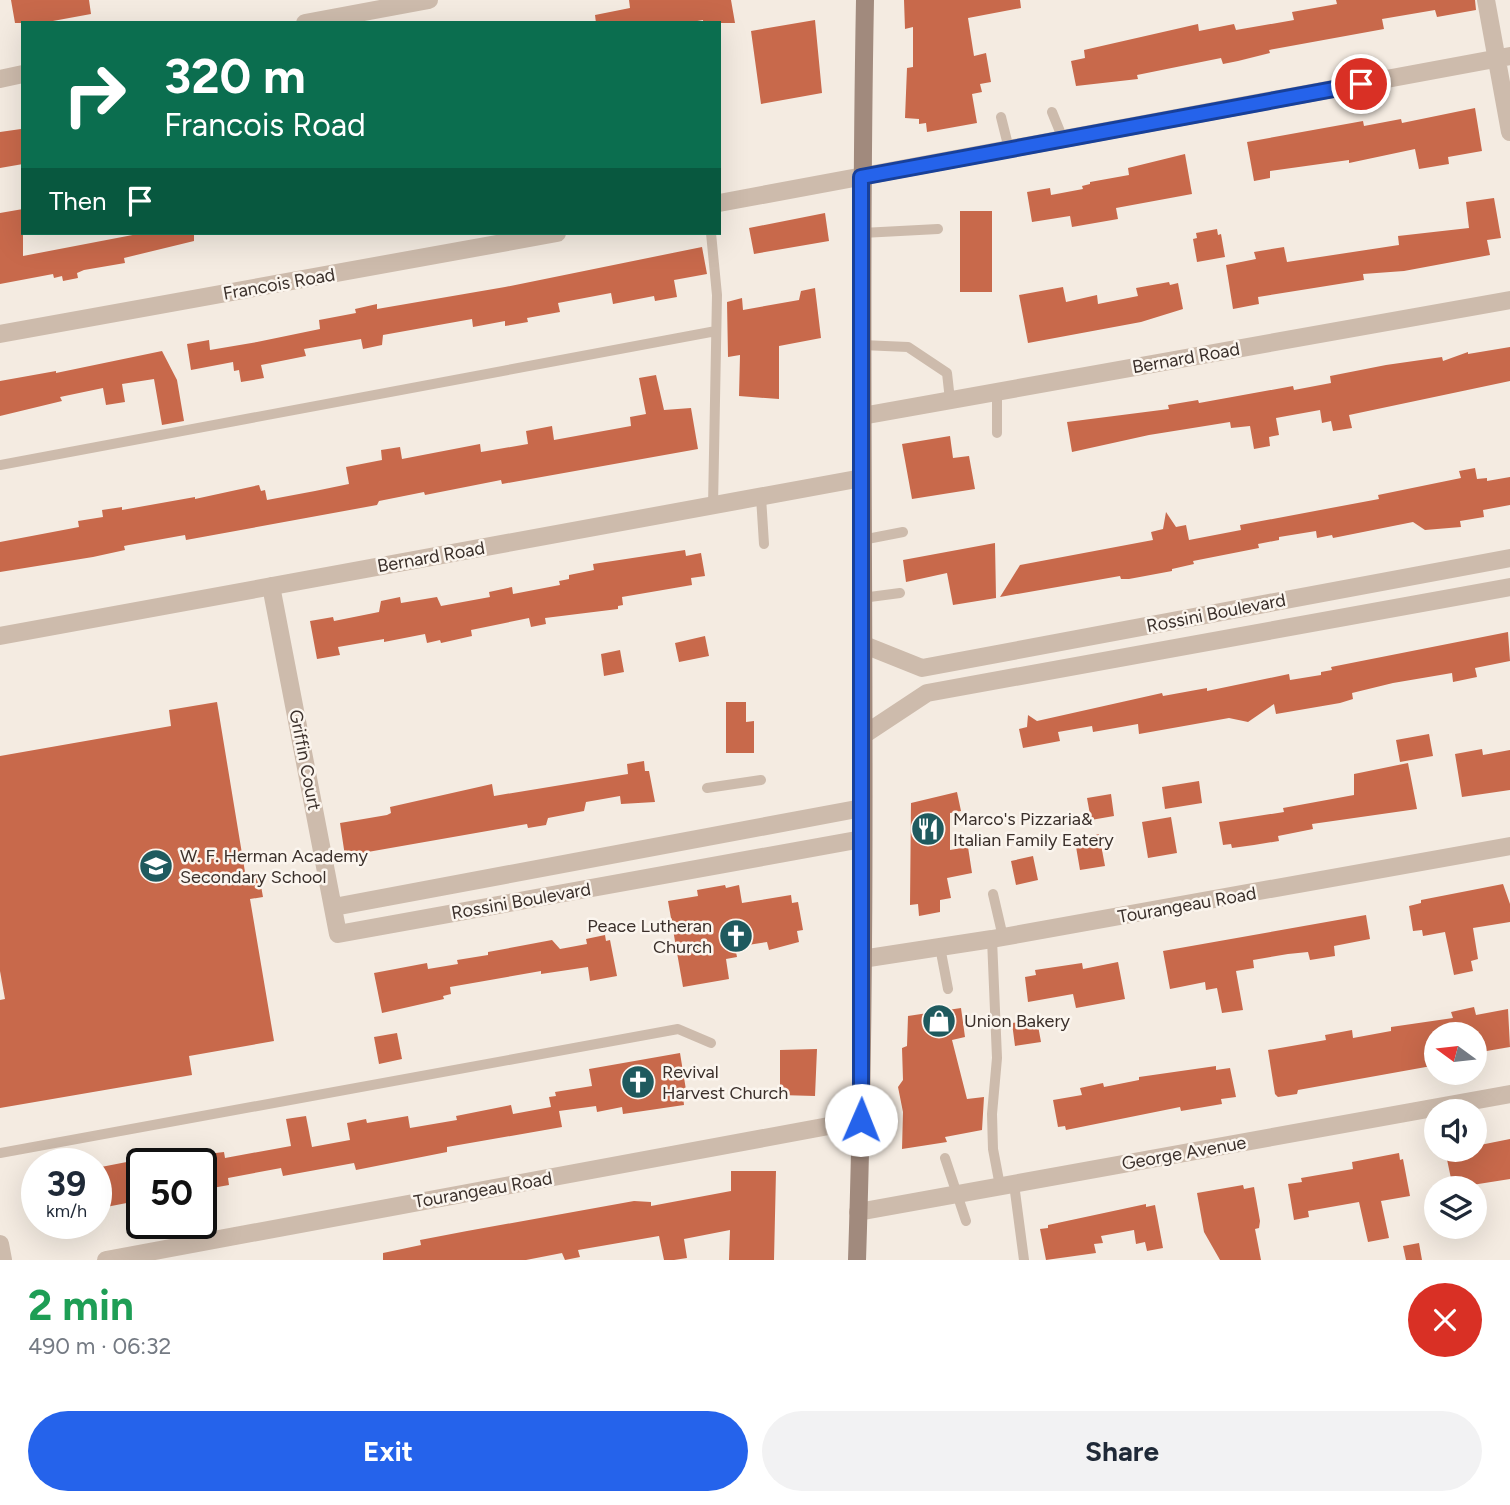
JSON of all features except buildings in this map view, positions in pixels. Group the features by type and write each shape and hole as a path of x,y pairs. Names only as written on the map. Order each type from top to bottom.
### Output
{"main road":[{"path":"857,1260 861,1120 861,177 865,0"}],"street":[{"path":"316,21 429,0"},
{"path":"1486,0 1503,58 1510,132"},
{"path":"721,203 1503,58"},
{"path":"0,79 21,74"},
{"name":"Francois Road","path":"0,334 546,235"},
{"name":"Bernard Road","path":"862,416 1510,300"},
{"name":"Bernard Road","path":"0,636 862,478"},
{"name":"Rossini Boulevard","path":"922,668 1510,558"},
{"name":"Griffin Court","path":"271,586 338,934"},
{"name":"Rossini Boulevard","path":"862,736 927,693 1510,587"},
{"path":"862,644 922,668 927,693"},
{"name":"Rossini Boulevard","path":"334,907 862,808"},
{"path":"697,839 704,868"},
{"name":"Rossini Boulevard","path":"338,934 862,839"},
{"name":"Tourangeau Road","path":"862,959 997,938 1510,846"},
{"name":"George Avenue","path":"859,1212 1510,1094"},
{"name":"Tourangeau Road","path":"106,1260 861,1120"},
{"path":"0,1244 3,1260"}],"lane":[{"path":"1052,112 1063,139"},
{"path":"1001,117 1009,149"},
{"path":"862,233 938,229"},
{"path":"711,235 717,295 713,506"},
{"path":"0,465 716,331"},
{"path":"862,345 908,347 947,373 950,400"},
{"path":"997,391 997,433"},
{"path":"761,497 764,544"},
{"path":"862,540 903,532"},
{"path":"862,598 900,593"},
{"path":"707,788 761,780"},
{"path":"993,894 997,938 997,1058 992,1114 993,1149 1007,1185 1024,1260"},
{"path":"940,947 948,989"},
{"path":"0,1153 678,1029 711,1043"},
{"path":"945,1158 966,1221"}],"place":[{"name":"Marco's Pizzaria& Italian Family Eatery","path":"928,829"},
{"name":"W. F. Herman Academy Secondary School","path":"156,866"},
{"name":"Peace Lutheran Church","path":"736,936"},
{"name":"Union Bakery","path":"939,1021"},
{"name":"Revival Harvest Church","path":"638,1082"}],"route":[{"path":"861,1120 861,177 1361,84"}]}
